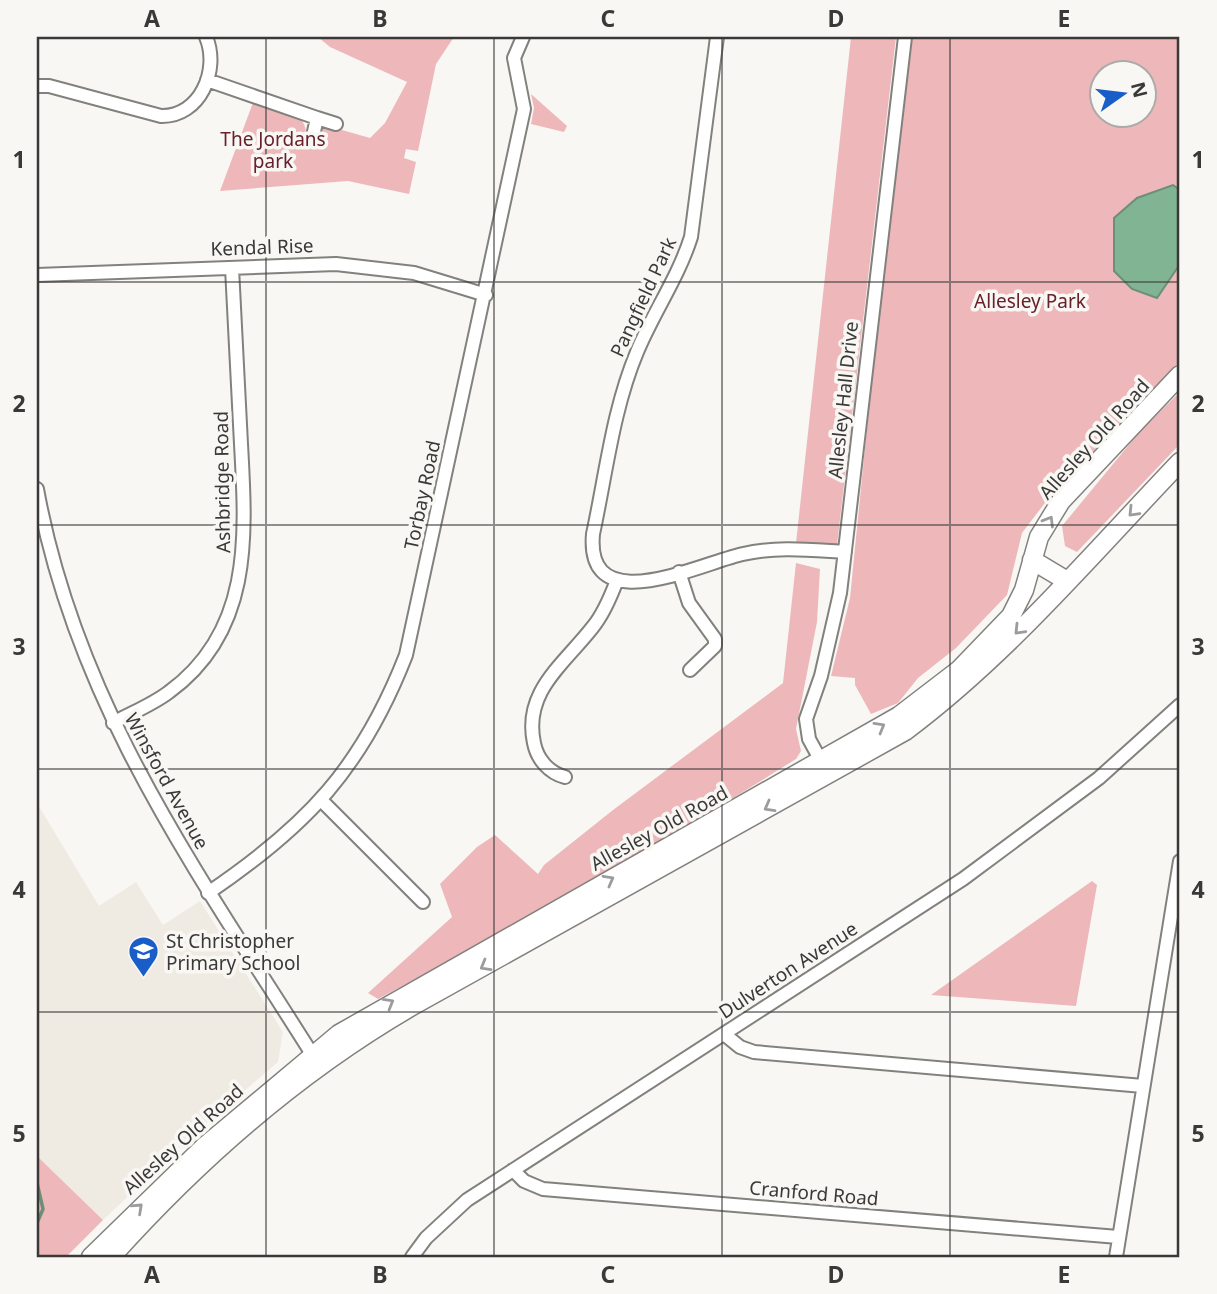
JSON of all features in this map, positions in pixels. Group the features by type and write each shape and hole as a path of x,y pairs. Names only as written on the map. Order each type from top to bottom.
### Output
{"main road":[{"name":"Allesley Old Road","path":"583,903 899,716 968,661 1011,616 1024,590 1039,537 1061,501 1180,375"},
{"name":"Allesley Old Road","path":"91,1257 204,1147 377,1010 905,731 951,697 1067,581 1180,462"},
{"path":"1032,561 1067,581"},
{"name":"Allesley Old Road","path":"111,1257 186,1181 316,1060"}],"street":[{"path":"37,86 49,86 169,116 193,105 207,80 210,51 206,37"},
{"name":"Torbay Road","path":"208,893 270,850 321,800 348,766 373,726 406,655 486,295 524,109 514,58 523,37"},
{"name":"Pangfield Park","path":"617,580 609,576 597,563 593,534 629,373 649,327 683,262 691,237 717,37"},
{"name":"Allesley Hall Drive","path":"821,761 809,739 806,719 830,642 845,552 905,37"},
{"path":"207,80 335,124"},
{"path":"313,136 317,118"},
{"name":"Kendal Rise","path":"37,275 355,265 414,273 486,295"},
{"name":"Ashbridge Road","path":"113,723 168,693 186,677 211,649 235,599 245,538 232,268"},
{"name":"Winsford Avenue","path":"37,489 68,614 113,723 164,822 316,1060"},
{"path":"565,777 554,773 536,753 531,732 533,708 544,683 594,626 617,580 639,583 744,553 768,550 845,552"},
{"path":"679,572 689,603 715,639 715,646 691,670"},
{"name":"Dulverton Avenue","path":"412,1257 447,1217 513,1170 912,913 1022,837 1099,778 1180,705"},
{"path":"321,800 423,902"},
{"path":"1116,1257 1180,861"},
{"path":"724,1034 740,1047 754,1052 1143,1086"},
{"name":"Cranford Road","path":"513,1170 524,1181 543,1189 1118,1237"}],"shaded area":[{"path":"1173,185 1180,190 1180,264 1157,298 1132,289 1114,271 1114,218 1137,198"},
{"name":"St Christopher Primary School","path":"37,803 99,906 136,882 163,925 200,901 283,1032 278,1062 201,1128 103,1220 37,1156"}],"green space":[{"name":"The Jordans park","path":"318,37 454,37 436,64 418,151 406,149 404,158 416,162 409,194 348,181 220,191 254,100 288,110 301,120 306,136 317,139 322,129 328,126 370,138 385,123 407,82 330,47"},
{"path":"851,37 896,37 837,545 796,543"},
{"name":"Allesley Park","path":"911,37 1180,37 1180,361 1051,495 1022,533 1007,595 956,648 918,678 898,703 871,714 855,685 855,678 831,676 850,598 879,307"},
{"path":"531,94 567,126 564,132 531,124 534,108"},
{"path":"1180,392 1180,444 1077,552 1065,546 1062,526 1141,430"},
{"path":"796,563 820,569 817,622 796,729 801,751 796,759 641,853 484,942 378,999 368,993 452,917 440,884 477,847 495,835 538,874 544,865 613,810 783,683"},
{"path":"1092,881 1097,885 1076,1006 931,995"},
{"path":"37,1156 103,1220 66,1257 37,1257"}],"waterway":[{"path":"37,1183 43,1209 37,1223"}],"place":[{"name":"St Christopher Primary School","path":"143,979"}]}
